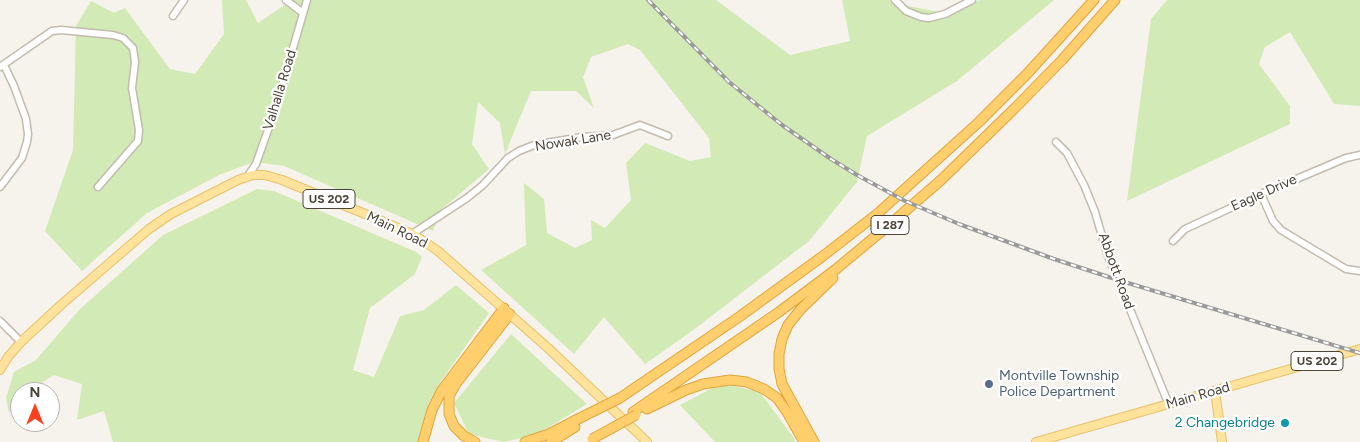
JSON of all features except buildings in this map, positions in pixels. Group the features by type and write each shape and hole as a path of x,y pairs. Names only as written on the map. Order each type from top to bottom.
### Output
{"highway":[{"name":"I 287","path":"578,422 620,398 746,312 877,214 936,163 985,116 1033,68 1094,0"},
{"name":"I 287","path":"635,414 772,317 888,226 940,181 1002,122 1056,66 1115,0"},
{"path":"814,442 782,384 778,361 782,338 788,325 800,310 888,226"},
{"path":"423,442 432,410 442,390 507,311"},
{"path":"475,442 464,436 454,426 449,414 449,396 507,311"},
{"path":"590,440 675,394 695,386 722,380 739,380 764,389 777,398 804,442"},
{"path":"525,442 578,422"},
{"path":"550,442 578,422"}],"main road":[{"name":"Main Road","path":"0,370 21,342 148,229 171,214 247,177 261,174 282,180 412,234 438,251 569,367 647,442"},
{"name":"Main Road","path":"1036,442 1360,349"},
{"path":"1215,391 1222,442"}],"street":[{"path":"173,16 184,0"},
{"path":"286,0 303,14"},
{"name":"Valhalla Road","path":"247,177 256,164 265,139 307,0"},
{"path":"895,0 906,11 929,18 945,14 972,0"},
{"path":"0,186 22,158 28,134 26,119 14,86 2,66 52,31 61,30 114,35 123,38 133,48 135,62 132,88 139,130 138,141 98,187"},
{"name":"Nowak Lane","path":"412,234 467,198 483,185 508,158 519,151 534,146 582,137 613,135 640,125 668,136"},
{"name":"Abbott Road","path":"1056,142 1067,153 1084,185 1095,212 1107,253 1169,404"},
{"name":"Eagle Drive","path":"1174,240 1185,229 1346,158 1360,155"},
{"path":"1262,194 1273,221 1281,230 1346,269 1360,271"},
{"path":"0,321 21,342"}],"green space":[{"path":"222,0 246,0 258,23 292,0 716,0 790,55 850,41 842,0 895,0 897,4 945,13 980,0 1054,0 957,81 867,136 857,182 809,241 692,331 645,364 604,317 574,354 481,270 526,245 524,183 544,199 547,233 575,248 592,240 591,220 605,228 631,200 626,163 645,143 690,161 711,157 709,138 640,50 628,44 591,57 583,77 594,108 576,91 531,91 505,154 500,123 478,102 472,144 489,169 442,209 433,231 284,166 254,162 221,174 147,213 82,271 45,231 73,150 76,26 91,1 114,13 125,8 170,69 195,74 224,34"},
{"path":"1167,0 1360,0 1360,106 1334,104 1290,32 1265,47 1259,64 1290,106 1290,124 1127,201 1151,19"},
{"path":"257,189 274,191 416,252 422,257 415,274 370,308 353,370 374,377 400,316 424,310 456,285 489,313 439,384 429,403 418,442 113,442 104,411 77,420 82,384 54,375 43,382 11,382 14,372 36,360 79,310 163,235"},
{"path":"511,334 587,404 536,435 503,442 469,434 454,403"},
{"path":"720,384 759,391 795,442 715,442 680,405"},
{"path":"10,385 9,413 6,398"}],"railway":[{"path":"648,0 729,82 782,125 831,159 905,201 959,224 1054,259 1360,353"}],"place":[{"name":"Montville Township Police Department","path":"989,384"},
{"name":"2 Changebridge","path":"1285,423"}]}
